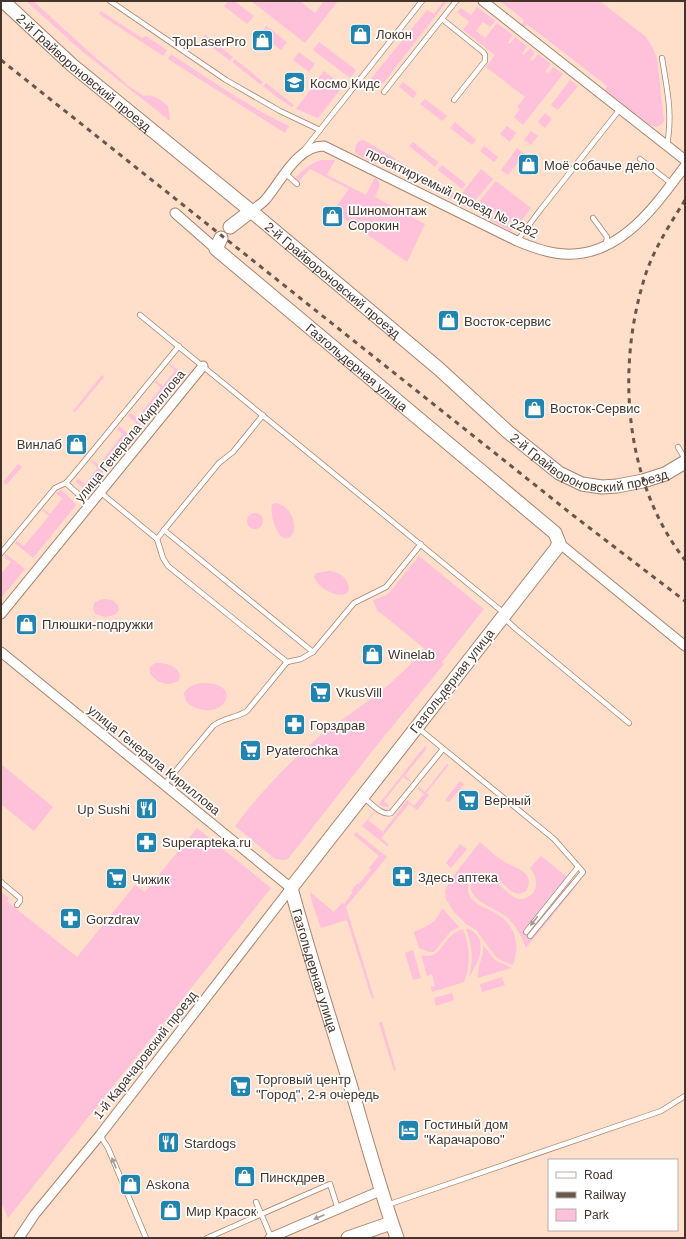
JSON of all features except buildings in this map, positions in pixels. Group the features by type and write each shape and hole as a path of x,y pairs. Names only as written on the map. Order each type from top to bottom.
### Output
{"street":[{"name":"2-й Грайвороновский проезд","path":"4,1 72,65 251,211 438,368 508,432 559,473 582,484 602,487 643,481 665,474 685,460"},
{"path":"483,1 685,160"},
{"name":"проектируемый проезд № 2282","path":"301,153 317,146 330,148 517,241 538,249 556,253 575,254 593,251 618,240 629,232 672,184 685,166"},
{"path":"230,227 265,201 301,153"},
{"name":"Газгольдерная улица","path":"175,213 218,244 555,533 559,543 556,549 291,888 380,1190 397,1238"},
{"name":"улица Генерала Кириллова","path":"1,614 203,366"},
{"path":"559,543 685,646"},
{"name":"улица Генерала Кириллова","path":"1,652 291,888"},
{"name":"1-й Карачаровский проезд","path":"19,1238 35,1214 100,1134 291,888"},
{"path":"271,1238 288,1234 380,1190"},
{"path":"348,1238 391,1223"}],"lane":[{"path":"110,1 226,80 280,111 320,130"},
{"path":"301,153 422,1"},
{"path":"384,92 456,1"},
{"path":"442,19 485,55 485,60 454,100"},
{"path":"662,58 669,106 670,128 666,145"},
{"path":"517,241 620,109"},
{"path":"640,159 672,184"},
{"path":"285,174 297,184"},
{"path":"593,218 607,237 605,246"},
{"path":"140,315 421,544 504,615 522,634 629,723"},
{"path":"1,553 55,488 66,483 179,346"},
{"path":"157,539 219,463 233,452 263,415"},
{"path":"678,446 685,460"},
{"path":"66,483 90,505"},
{"path":"100,492 157,539 163,558 168,566 287,662"},
{"path":"164,530 313,652"},
{"path":"164,785 213,726 221,721 240,715 247,711 287,662 301,659 313,652 354,603 386,587 421,544"},
{"path":"417,727 554,839 583,872 530,936"},
{"path":"363,796 383,812 388,814 390,813 443,749"},
{"path":"526,932 578,867"},
{"path":"1,882 20,898 17,905"},
{"path":"385,1206 661,1111 685,1096"},
{"path":"100,1134 108,1148 146,1238"},
{"path":"207,1238 330,1184 338,1209"},
{"path":"256,1202 271,1238"}],"green space":[{"path":"26,1 33,1 128,86 144,96 157,98 168,106 170,121 83,52"},
{"path":"228,1 234,1 254,16 247,24 224,6"},
{"path":"251,1 300,1 315,13 324,1 338,1 305,43"},
{"path":"444,1 447,1 380,87 370,80 427,10 434,14"},
{"path":"500,1 600,1 646,37 653,48 657,59 664,121 662,124 657,127 650,125 605,90 607,86 527,24 524,27 521,25 524,20"},
{"path":"477,7 495,21 490,27 483,22 476,31 485,38 497,23 513,35 508,42 510,44 515,37 527,46 522,53 524,55 530,48 535,53 530,59 533,61 538,54 551,64 545,72 548,73 553,67 563,74 523,125 514,117 520,109 517,107 525,97 486,67 495,55 463,30 469,22 457,12 461,8 471,15"},
{"path":"101,11 142,38 146,36 167,50 163,56 99,14"},
{"path":"266,26 287,42 281,50 260,34"},
{"path":"205,35 233,57 230,61 202,39"},
{"path":"319,42 356,70 350,78 313,50"},
{"path":"299,52 315,64 309,72 293,60"},
{"path":"171,54 243,101 289,126 285,133 168,59"},
{"path":"235,59 263,82 261,85 232,62"},
{"path":"324,71 343,86 318,118 296,109"},
{"path":"570,80 578,86 558,110 551,105"},
{"path":"403,82 417,93 413,98 399,87"},
{"path":"266,83 294,105 292,107 278,98 263,86"},
{"path":"425,99 447,116 442,121 420,104"},
{"path":"545,113 552,119 545,128 538,122"},
{"path":"455,122 476,140 472,145 450,128"},
{"path":"507,126 516,133 510,142 500,134"},
{"path":"531,131 538,136 531,145 524,140"},
{"path":"363,140 396,159 390,167 380,162 375,164 355,153 357,143"},
{"path":"413,142 438,162 435,167 409,146"},
{"path":"484,146 498,157 494,162 480,151"},
{"path":"517,148 525,154 508,175 501,170"},
{"path":"321,160 335,160 327,175 366,195 374,179 376,178 379,185 375,197 425,224 407,262 333,211 349,189 310,169 298,182 296,177 299,174 310,165"},
{"path":"398,161 428,179 424,184 393,168"},
{"path":"442,165 466,184 462,189 438,170"},
{"path":"481,169 493,179 475,201 462,193"},
{"path":"431,180 458,196 454,200 426,186"},
{"path":"496,181 531,208 517,226 478,203"},
{"path":"460,198 514,229 511,231 480,215 480,213 456,202"},
{"path":"170,364 183,374 140,426 128,416 130,413 137,418 161,388 155,382 156,381 163,386 175,371 169,365"},
{"path":"102,375 104,377 75,412 73,411"},
{"path":"119,426 132,437 88,490 86,490 76,482 77,478 85,484 98,468 91,461 92,460 99,465 123,434 117,429"},
{"path":"18,464 22,467 6,485 3,482"},
{"path":"61,490 76,505 33,558 15,543 17,541 24,546 49,516 42,510 43,509 50,514 62,499 56,493"},
{"path":"275,503 284,506 290,512 294,531 289,537 285,538 281,536 274,525 272,505"},
{"path":"252,513 258,513 263,518 261,527 258,529 252,529 247,524 247,518"},
{"path":"6,554 25,569 1,598 1,574 11,562 4,556"},
{"path":"419,556 484,609 442,662 444,664 381,740 288,859 275,859 235,826 264,790 297,757 320,736 383,690 425,649 377,610 373,600 385,596 390,592"},
{"path":"329,571 343,576 349,589 346,594 342,595 327,591 319,584 314,576 316,573"},
{"path":"104,599 112,600 118,605 119,610 115,615 105,617 95,614 93,608 94,603"},
{"path":"155,663 163,663 172,666 179,672 179,680 171,684 159,682 150,673 150,667"},
{"path":"206,683 218,685 224,690 227,696 225,702 220,707 212,710 203,710 192,706 187,702 184,693 186,690 196,684"},
{"path":"425,746 427,748 405,775 411,781 410,782 403,777 384,801 390,806 384,807 379,804"},
{"path":"1,764 53,807 34,831 1,804"},
{"path":"447,764 449,765 426,793 429,795 417,810 409,804 381,838 389,845 387,846 362,826 375,812 368,820 383,832 407,800 414,806 424,794 417,788 419,787 425,792"},
{"path":"460,781 464,784 449,802 445,800"},
{"path":"197,828 271,888 8,1218 1,1202 1,892 9,898 7,901 9,903 77,957 135,885 145,892"},
{"path":"356,832 387,857 346,907 374,998 372,999 347,920 321,928 310,892 334,912 342,903 344,904 353,892 351,891 371,870 369,868 379,856 354,835"},
{"path":"480,842 498,858 522,871 528,877 529,882 525,892 519,894 510,890 491,874 486,873 477,874 473,877 470,880 468,889 473,900 494,912 507,922 516,942 513,965 502,961 495,956 476,930 466,924 454,912 446,899 445,890 451,879"},
{"path":"460,844 467,849 451,868 446,863"},
{"path":"541,856 577,885 526,948 512,922 504,915 483,903 472,893 471,888 475,879 484,876 496,882 512,896 524,899 534,892 536,878 530,868"},
{"path":"442,908 459,927 450,932 434,952 429,952 419,948 414,932 431,923 440,913"},
{"path":"463,929 469,956 468,969 464,982 432,992 431,987 435,986 432,974 427,976 421,955 429,956 439,951 450,936"},
{"path":"466,929 472,930 477,935 481,945 481,951 477,962 469,977 472,953"},
{"path":"483,945 495,960 512,968 478,978 478,969"},
{"path":"413,950 421,978 413,980 405,953"},
{"path":"502,977 505,985 482,992 480,984"},
{"path":"452,993 454,1000 436,1006 434,998"},
{"path":"382,1022 396,1070 394,1071 379,1023"}],"railway":[{"path":"1,60 574,516 685,601"},
{"path":"685,200 656,250 646,272 635,318 630,354 629,391 632,428 639,463 650,498 665,530 685,560"}],"place":[{"name":"Локон","path":"360,34"},
{"name":"TopLaserPro","path":"262,41"},
{"name":"Космо Кидс","path":"295,83"},
{"name":"Моё собачье дело","path":"528,165"},
{"name":"Шиномонтаж Сорокин","path":"332,217"},
{"name":"Восток-сервис","path":"448,321"},
{"name":"Восток-Сервис","path":"534,408"},
{"name":"Винлаб","path":"77,444"},
{"name":"Плюшки-подружки","path":"26,624"},
{"name":"Winelab","path":"372,654"},
{"name":"VkusVill","path":"320,692"},
{"name":"Горздрав","path":"295,725"},
{"name":"Pyaterochka","path":"251,750"},
{"name":"Верный","path":"468,800"},
{"name":"Up Sushi","path":"146,809"},
{"name":"Superapteka.ru","path":"146,842"},
{"name":"Здесь аптека","path":"402,877"},
{"name":"Чижик","path":"116,879"},
{"name":"Gorzdrav","path":"70,919"},
{"name":"Торговый центр \"Город\", 2-я очередь","path":"241,1086"},
{"name":"Гостиный дом \"Карачарово\"","path":"409,1131"},
{"name":"Stardogs","path":"169,1143"},
{"name":"Пинскдрев","path":"245,1177"},
{"name":"Askona","path":"130,1184"},
{"name":"Мир Красок","path":"171,1211"}]}
